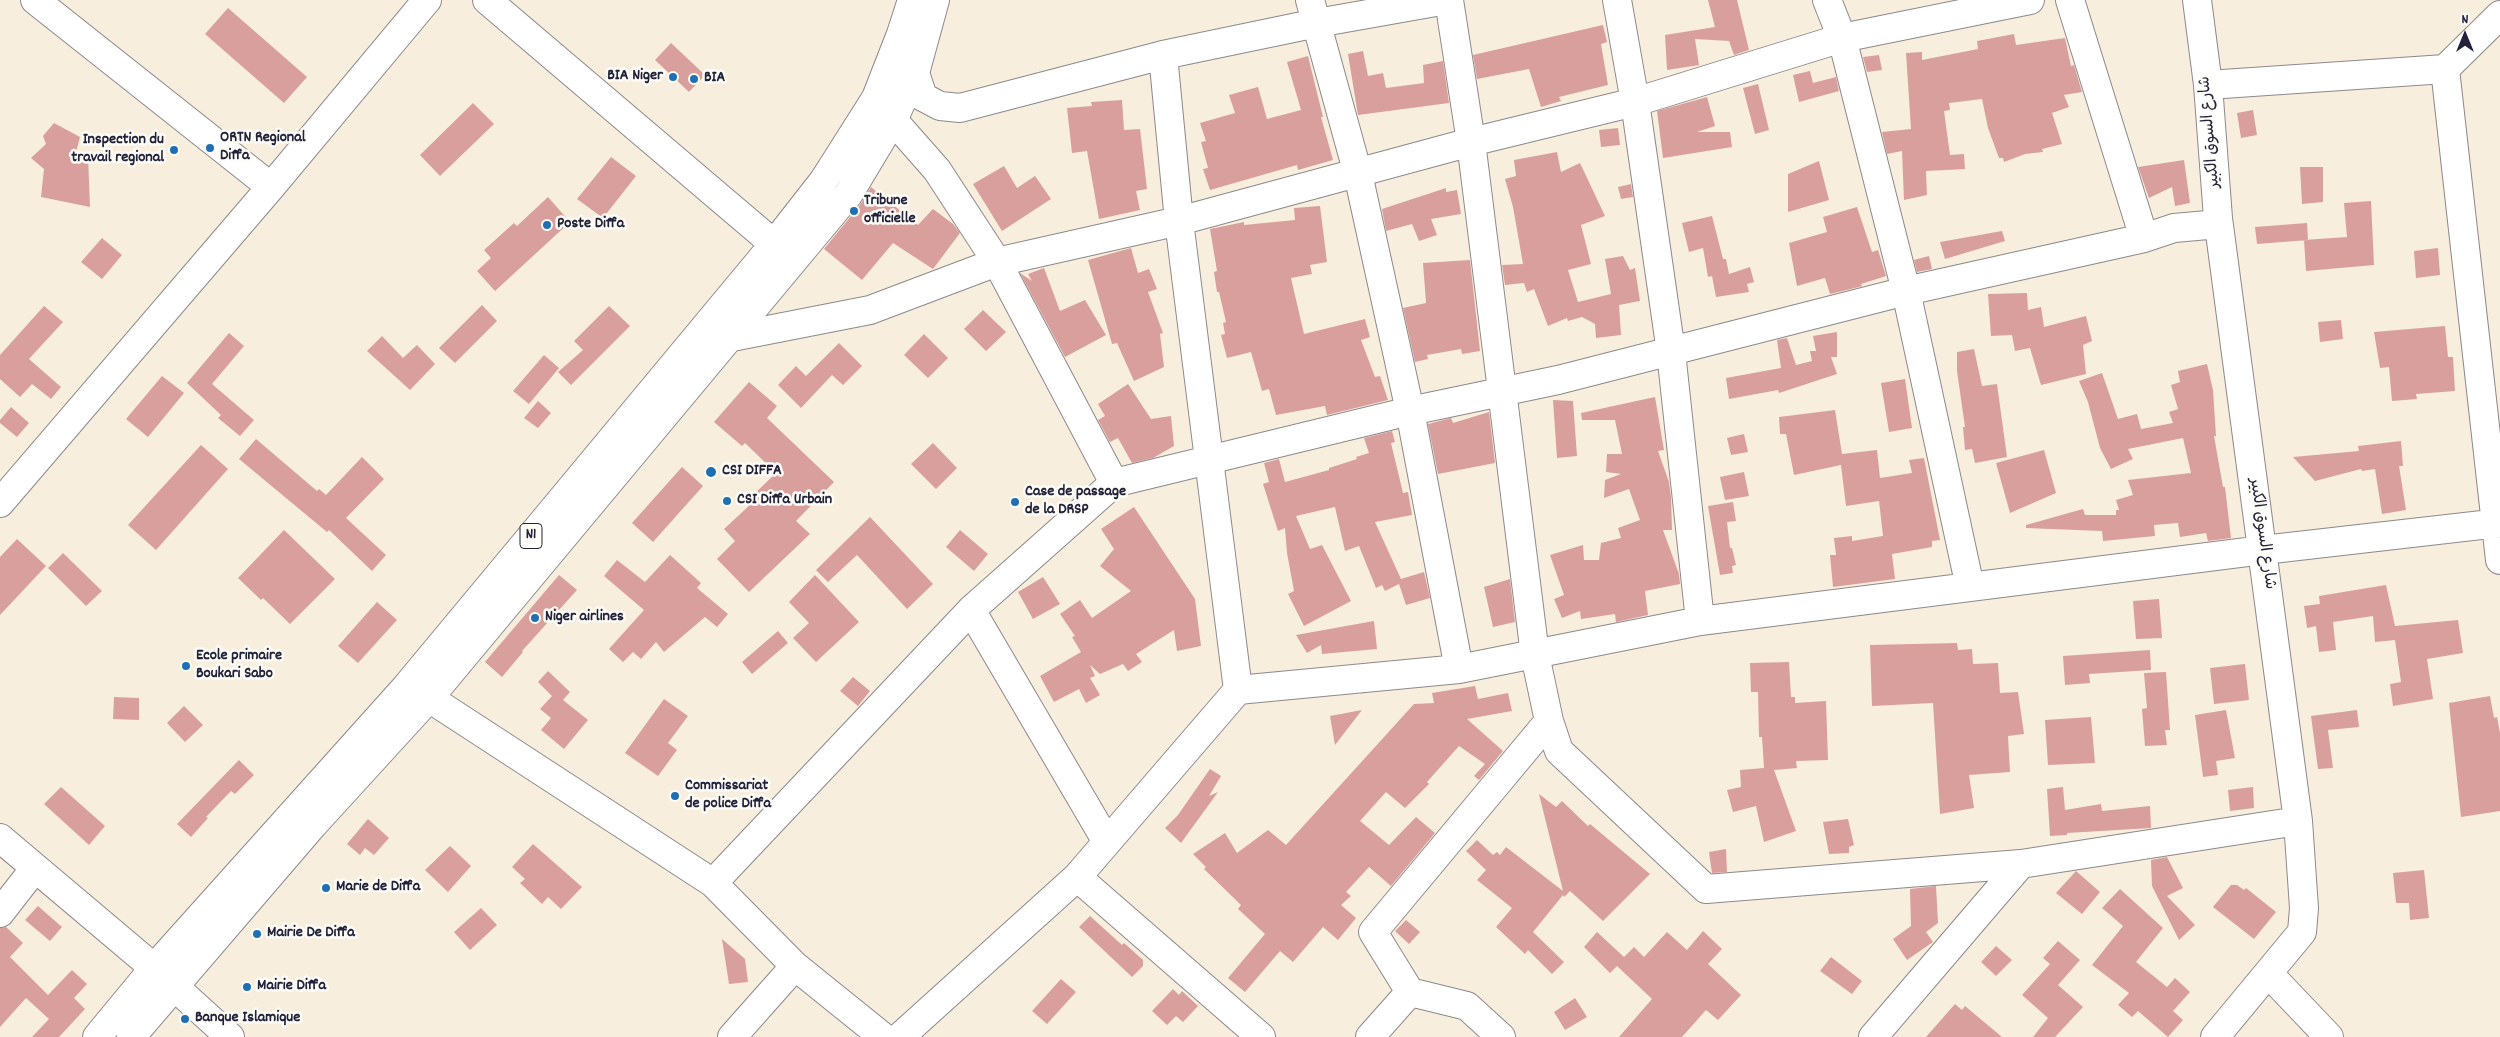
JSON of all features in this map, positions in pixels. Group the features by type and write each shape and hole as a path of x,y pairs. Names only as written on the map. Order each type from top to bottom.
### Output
{"main road":[{"path":"35,0 271,187"},
{"path":"0,503 271,187 427,0"},
{"path":"487,0 774,244"},
{"name":"N1","path":"131,1037 313,825 824,180 876,98 912,0"},
{"name":"N1","path":"97,1037 154,968 418,692 732,338 848,195 893,120 915,73 935,0"},
{"path":"915,73 923,97 940,106 960,108 1163,55 1313,11 1448,0 1471,142 1536,655 1549,721 1559,751 1706,889 2021,864 2298,821"},
{"path":"1618,0 1635,102 1671,352 1700,621"},
{"path":"1827,0 1842,38 1906,291 1970,587"},
{"path":"732,338 870,310 997,262 1179,221 1471,142 1635,102 1842,38 2030,0"},
{"path":"2070,0 2144,238"},
{"name":"شارع السوق الكبير","path":"2196,0 2208,85 2218,218 2298,821 2304,922 2302,932 2215,1037"},
{"path":"1313,11 1358,174 1410,410 1459,669"},
{"path":"2208,85 2445,69 2500,15"},
{"path":"1163,55 1179,221 1238,690"},
{"path":"2445,69 2498,524 2500,560"},
{"path":"893,120 937,170 997,262 1114,483"},
{"path":"713,883 971,610 1114,483 1410,410 1558,380 1906,291 2144,238 2174,228 2208,225 2218,218"},
{"path":"900,1037 1077,876 1238,690 1459,669 1700,621 2263,550 2498,524"},
{"path":"971,610 1107,842"},
{"path":"418,692 713,883 795,966 883,1037"},
{"path":"1501,1037 1467,1006 1410,992 1373,932 1549,721"},
{"path":"0,838 154,968 230,1037"},
{"path":"1872,1037 2021,864"},
{"path":"0,913 35,868"},
{"path":"1077,876 1261,1037"},
{"path":"732,1037 795,966"},
{"path":"2269,974 2329,1037"},
{"path":"1370,1037 1410,992"}],"building":[{"path":"1708,0 1737,0 1749,50 1734,55 1729,41 1695,39 1699,65 1667,70 1665,35 1715,27"},
{"path":"228,8 307,77 284,103 205,34"},
{"path":"1603,25 1607,42 1601,44 1608,85 1559,97 1561,101 1541,107 1529,69 1477,79 1473,55"},
{"path":"2014,34 2016,45 2065,38 2071,66 2074,65 2082,92 2064,95 2069,107 2052,113 2062,144 2042,149 2043,152 2025,154 2004,162 2003,158 1999,158 1988,128 1982,99 1949,103 1950,110 1944,111 1950,155 1964,154 1965,169 1926,171 1927,195 1904,200 1902,151 1887,154 1882,132 1911,129 1906,53 1922,52 1922,60 1978,49 1977,41"},
{"path":"671,43 705,75 689,92 655,60"},
{"path":"1363,51 1368,76 1383,73 1386,88 1424,83 1423,65 1443,61 1449,103 1358,115 1348,54"},
{"path":"1879,55 1882,70 1867,72 1863,57"},
{"path":"1308,56 1323,117 1321,117 1333,160 1298,170 1297,165 1210,190 1203,169 1208,168 1201,142 1206,141 1200,123 1235,113 1229,95 1258,87 1267,119 1301,110 1287,62"},
{"path":"1810,71 1813,83 1836,77 1839,91 1799,102 1793,75"},
{"path":"1758,84 1769,130 1755,134 1743,88"},
{"path":"1707,97 1715,126 1697,132 1730,132 1732,147 1663,158 1657,111"},
{"path":"1122,100 1124,130 1140,129 1147,189 1136,191 1140,210 1099,219 1087,151 1072,153 1067,108 1092,106 1091,102"},
{"path":"473,103 494,124 440,176 420,155"},
{"path":"2253,110 2257,135 2241,138 2237,113"},
{"path":"54,123 80,137 76,152 88,156 90,207 41,197 44,169 31,158 46,144 43,136"},
{"path":"1618,128 1620,145 1601,147 1599,130"},
{"path":"1557,152 1561,172 1580,163 1605,216 1581,225 1591,264 1568,270 1578,302 1611,294 1605,259 1623,256 1630,270 1635,268 1640,301 1619,305 1621,335 1596,338 1595,324 1582,317 1568,321 1567,318 1548,326 1534,289 1527,292 1524,283 1505,285 1502,265 1523,264 1513,207 1505,179 1516,176 1514,160"},
{"path":"611,157 636,176 603,218 577,199"},
{"path":"2184,160 2190,203 2175,206 2172,187 2149,198 2138,167"},
{"path":"1819,161 1829,200 1788,212 1788,174"},
{"path":"1004,166 1017,188 1035,176 1051,199 1002,231 973,184"},
{"path":"2300,167 2323,167 2323,202 2302,204"},
{"path":"1631,184 1633,197 1621,199 1618,187"},
{"path":"871,187 918,225 933,209 953,224 960,233 933,269 893,243 862,280 824,249 860,205"},
{"path":"1446,188 1446,192 1457,190 1461,214 1431,219 1437,235 1419,241 1412,224 1386,231 1382,209"},
{"path":"548,197 570,222 495,291 477,271 491,258 484,250 514,223 517,226"},
{"path":"2371,201 2374,265 2306,271 2304,240 2347,237 2344,203"},
{"path":"1320,206 1327,262 1310,265 1312,274 1291,278 1304,334 1365,319 1370,337 1361,340 1375,377 1380,376 1388,400 1327,415 1325,406 1276,415 1269,389 1262,391 1251,352 1227,358 1221,335 1225,334 1223,323 1226,322 1219,292 1217,292 1214,272 1217,271 1210,229 1244,222 1244,225 1295,220 1294,208"},
{"path":"1857,207 1872,252 1878,250 1886,276 1861,284 1862,286 1859,287 1830,294 1825,278 1797,286 1789,243 1827,232 1823,217"},
{"path":"1712,216 1723,259 1726,259 1729,274 1750,267 1754,282 1747,284 1749,292 1716,297 1712,276 1708,277 1703,248 1689,252 1682,223"},
{"path":"2307,223 2308,240 2257,244 2255,227"},
{"path":"2002,231 2005,241 1945,259 1940,242"},
{"path":"102,238 122,255 102,279 81,262"},
{"path":"1131,248 1138,273 1149,269 1157,289 1148,292 1163,333 1160,334 1164,367 1134,381 1117,343 1112,344 1088,260"},
{"path":"2438,248 2440,275 2416,278 2414,251"},
{"path":"1929,256 1932,269 1917,272 1914,260"},
{"path":"1470,260 1480,351 1462,354 1461,349 1427,355 1428,359 1415,362 1403,308 1426,303 1423,263"},
{"path":"1044,268 1060,311 1085,300 1106,335 1065,357 1020,273 1032,281 1028,274"},
{"path":"2027,293 2028,310 2041,307 2044,327 2086,316 2092,341 2083,345 2086,374 2041,385 2030,348 2015,351 2012,335 1991,336 1988,294"},
{"path":"482,305 497,321 455,363 439,348"},
{"path":"44,306 63,322 29,359 61,387 51,399 32,384 20,397 0,379 0,355"},
{"path":"609,306 630,326 571,385 558,372 583,350 574,341"},
{"path":"983,310 1006,332 986,351 964,329"},
{"path":"2341,320 2343,339 2320,342 2318,322"},
{"path":"2445,326 2448,357 2453,357 2455,391 2416,394 2417,399 2392,401 2389,367 2380,368 2374,332"},
{"path":"1837,332 1837,357 1831,357 1837,374 1779,393 1778,390 1729,399 1726,378 1781,368 1777,340 1787,338 1796,365 1812,361 1810,351 1816,351 1813,336"},
{"path":"229,333 244,346 212,384 254,420 240,436 218,418 221,415 187,383"},
{"path":"924,334 948,358 928,378 904,355"},
{"path":"382,336 403,358 417,345 435,364 410,390 367,351"},
{"path":"839,343 862,366 843,385 832,375 801,408 778,385 796,366 806,376"},
{"path":"1974,349 1982,386 1997,384 2007,457 1975,463 1972,449 1965,450 1963,427 1965,427 1957,371 1957,352"},
{"path":"544,355 559,368 529,404 513,391"},
{"path":"2207,364 2213,390 2216,436 2214,436 2223,487 2225,487 2231,538 2208,541 2206,533 2180,537 2178,523 2154,525 2155,536 2103,541 2102,531 2026,528 2026,525 2083,509 2085,515 2116,515 2116,510 2119,510 2116,500 2133,495 2128,480 2191,473 2183,438 2128,449 2133,459 2111,469 2100,448 2088,402 2079,381 2102,373 2118,419 2137,414 2141,429 2173,423 2169,412 2178,409 2171,385 2180,382 2178,371"},
{"path":"162,376 184,393 148,437 126,419"},
{"path":"1905,379 1912,428 1889,432 1881,383"},
{"path":"749,382 777,406 767,418 834,482 796,521 810,534 749,592 717,559 735,541 724,529 752,503 749,499 776,473 745,443 742,446 714,422"},
{"path":"1128,384 1151,419 1171,416 1174,446 1153,458 1132,463 1118,438 1110,442 1098,420 1105,416 1098,404"},
{"path":"1655,397 1664,450 1658,451 1669,482 1671,497 1672,530 1663,530 1679,574 1680,584 1645,591 1648,615 1616,622 1615,614 1581,619 1580,611 1562,618 1554,599 1564,595 1550,555 1583,545 1584,560 1599,560 1601,543 1621,538 1618,528 1640,520 1629,489 1604,498 1605,480 1621,474 1606,472 1607,454 1622,454 1615,420 1582,420 1581,413"},
{"path":"1553,400 1573,401 1577,456 1557,458"},
{"path":"538,401 551,413 538,428 524,418"},
{"path":"11,407 29,423 17,437 0,423 0,420"},
{"path":"1835,410 1842,454 1877,450 1880,478 1912,473 1909,460 1924,458 1940,540 1932,541 1932,547 1892,554 1895,579 1833,587 1830,555 1836,555 1834,538 1852,536 1852,541 1883,536 1879,501 1846,506 1841,465 1794,475 1786,434 1780,434 1779,417"},
{"path":"1489,412 1495,463 1438,474 1428,424 1451,418 1453,423"},
{"path":"1392,431 1395,442 1391,443 1403,493 1408,492 1412,515 1375,522 1401,579 1424,572 1430,598 1406,605 1399,584 1385,591 1382,585 1376,588 1359,546 1345,551 1335,507 1296,516 1310,549 1322,545 1351,601 1304,626 1288,594 1294,591 1287,553 1285,528 1278,531 1263,484 1269,482 1264,463 1279,459 1285,482 1329,470 1329,468 1357,459 1356,457 1369,453 1364,438"},
{"path":"1744,434 1748,452 1731,455 1727,438"},
{"path":"256,439 317,491 319,489 326,495 362,457 384,479 346,518 386,555 372,571 329,530 327,532 239,459"},
{"path":"2401,441 2403,466 2399,466 2406,510 2382,514 2375,469 2362,471 2361,469 2315,481 2293,457 2359,451 2358,446"},
{"path":"933,443 957,468 936,489 911,464"},
{"path":"201,445 228,469 156,550 128,525"},
{"path":"2044,450 2056,493 2010,513 1996,463"},
{"path":"682,467 703,486 653,542 632,523"},
{"path":"1744,472 1749,496 1725,500 1720,477"},
{"path":"1733,502 1736,521 1727,522 1730,548 1732,548 1736,565 1732,566 1733,573 1720,575 1708,506"},
{"path":"1134,507 1195,599 1201,646 1177,651 1174,630 1136,654 1142,662 1128,671 1123,664 1100,674 1090,665 1095,676 1090,678 1100,695 1086,703 1079,689 1054,702 1040,676 1081,652 1072,637 1075,636 1060,614 1080,600 1092,618 1131,591 1100,566 1114,549 1101,529"},
{"path":"870,517 933,584 907,609 857,555 828,582 816,570"},
{"path":"284,530 335,579 290,624 263,598 261,600 238,578"},
{"path":"960,530 988,554 974,571 946,547"},
{"path":"17,539 46,566 0,615 0,557"},
{"path":"63,553 102,591 86,606 48,568"},
{"path":"670,555 701,583 697,588 728,614 717,627 705,617 664,652 656,642 641,659 633,652 623,662 609,649 644,610 604,576 617,560 645,582"},
{"path":"559,575 577,590 522,651 502,677 485,662"},
{"path":"815,575 859,622 816,662 793,638 809,623 789,602"},
{"path":"1043,577 1060,604 1033,619 1018,592"},
{"path":"1510,579 1515,622 1493,627 1484,587"},
{"path":"2386,585 2395,626 2458,620 2463,653 2427,659 2433,699 2393,706 2390,684 2401,682 2395,640 2375,642 2373,616 2333,622 2336,650 2319,652 2316,626 2307,628 2304,606 2320,604 2319,596"},
{"path":"2159,599 2162,638 2136,639 2133,601"},
{"path":"377,602 397,620 358,663 338,646"},
{"path":"1374,621 1377,649 1322,654 1321,645 1307,653 1296,635"},
{"path":"778,631 788,643 752,674 742,662"},
{"path":"1957,643 1958,650 1972,649 1973,664 1998,663 2000,693 2018,692 2024,734 2008,736 2010,772 1969,775 1974,808 1940,814 1933,703 1872,706 1870,645"},
{"path":"2150,650 2151,670 2089,674 2090,683 2065,685 2063,656"},
{"path":"1789,662 1791,697 1795,697 1795,703 1826,701 1828,760 1796,761 1797,768 1774,770 1796,831 1764,842 1756,806 1733,812 1727,790 1741,787 1740,770 1764,768 1762,737 1759,737 1758,692 1751,692 1750,663"},
{"path":"2245,664 2249,700 2214,704 2210,668"},
{"path":"548,671 570,692 563,700 588,720 564,749 541,730 551,718 540,709 552,696 538,682"},
{"path":"2166,672 2170,730 2165,730 2167,745 2145,746 2142,709 2147,708 2144,673"},
{"path":"853,677 870,691 858,706 840,691"},
{"path":"1475,686 1478,699 1508,693 1512,711 1467,719 1503,751 1479,780 1474,776 1485,764 1459,746 1427,782 1429,784 1405,808 1386,792 1360,821 1389,845 1416,817 1435,833 1391,886 1369,867 1346,892 1351,896 1341,905 1356,918 1338,940 1323,927 1293,962 1280,951 1245,992 1228,978 1265,934 1238,909 1241,905 1204,869 1206,867 1193,854 1225,833 1237,853 1268,830 1286,845 1414,704 1434,703 1432,693"},
{"path":"2490,696 2494,718 2497,717 2500,733 2500,811 2461,817 2449,703"},
{"path":"114,697 139,698 139,720 113,719"},
{"path":"664,699 688,716 668,743 677,750 658,776 625,753"},
{"path":"184,706 203,725 185,742 167,723"},
{"path":"1362,710 1335,745 1330,716"},
{"path":"2226,710 2235,758 2216,761 2218,775 2203,777 2195,715"},
{"path":"2357,710 2359,727 2328,730 2333,768 2318,769 2311,716"},
{"path":"2091,717 2095,763 2048,765 2045,720"},
{"path":"239,760 254,775 235,794 231,791 206,817 208,818 191,837 177,824"},
{"path":"1210,769 1221,776 1209,796 1218,792 1181,843 1165,828 1178,815"},
{"path":"61,787 105,826 89,845 44,804"},
{"path":"2063,787 2065,810 2101,804 2102,811 2150,806 2151,828 2067,833 2067,835 2050,836 2047,789"},
{"path":"2253,787 2254,808 2230,811 2228,790"},
{"path":"1539,794 1556,807 1562,801 1588,826 1590,824 1650,874 1603,921 1570,891 1564,897 1563,895 1533,932 1564,962 1552,974 1528,950 1525,954 1496,927 1512,908 1477,880 1486,870 1466,851 1477,840 1493,855 1497,852 1500,855 1506,847 1563,891"},
{"path":"368,819 389,838 374,855 365,848 360,855 347,844"},
{"path":"1848,819 1854,845 1849,847 1849,853 1829,854 1823,822"},
{"path":"533,844 582,887 561,909 548,897 542,904 520,883 525,879 512,867"},
{"path":"450,846 471,866 448,892 425,870"},
{"path":"1726,849 1727,872 1712,873 1709,852"},
{"path":"2167,857 2183,888 2167,896 2195,925 2179,940 2152,886 2151,860"},
{"path":"2424,870 2429,918 2410,920 2409,903 2396,903 2393,873"},
{"path":"2076,871 2100,892 2082,914 2056,893"},
{"path":"2231,885 2237,885 2244,890 2246,888 2276,912 2254,939 2213,907"},
{"path":"1936,886 1938,923 1926,932 1933,942 1907,960 1893,939 1911,926 1910,889"},
{"path":"2120,889 2163,928 2136,962 2167,987 2175,978 2190,992 2173,1011 2183,1020 2168,1037 2138,1011 2132,1017 2118,1005 2129,993 2092,965 2123,926 2102,908"},
{"path":"38,906 62,927 50,941 25,920"},
{"path":"481,908 497,925 470,950 454,932"},
{"path":"1090,916 1122,945 1124,943 1143,960 1143,966 1132,977 1079,927"},
{"path":"1406,920 1420,932 1409,944 1395,931"},
{"path":"6,927 23,943 10,957 48,995 72,970 87,984 74,998 85,1009 59,1037 32,1037 49,1019 26,998 0,1027 0,928"},
{"path":"1703,931 1722,949 1708,964 1741,995 1718,1020 1706,1010 1682,1037 1619,1037 1652,999 1617,966 1610,973 1584,947 1597,932 1624,957 1634,947 1644,957 1667,932 1687,950"},
{"path":"722,939 745,959 748,982 729,984"},
{"path":"2058,941 2080,960 2058,985 2083,1007 2055,1037 2033,1037 2048,1018 2022,995 2050,964 2043,958"},
{"path":"1996,946 2012,960 1996,976 1981,962"},
{"path":"1831,957 1862,981 1852,994 1820,971"},
{"path":"1061,979 1076,992 1047,1024 1032,1011"},
{"path":"1173,989 1179,995 1182,991 1198,1006 1183,1022 1176,1016 1167,1025 1152,1011"},
{"path":"1575,998 1587,1017 1565,1030 1554,1012"},
{"path":"1955,1004 1962,1010 1965,1006 2002,1037 1926,1037"}],"place":[{"name":"BIA Niger","path":"673,77"},
{"name":"BIA","path":"694,79"},
{"name":"ORTN Regional Diffa","path":"210,148"},
{"name":"Inspection du travail regional","path":"174,150"},
{"name":"Tribune officielle","path":"854,211"},
{"name":"Poste Diffa","path":"547,225"},
{"name":"CSI DIFFA","path":"711,472"},
{"name":"CSI Diffa Urbain","path":"727,501"},
{"name":"Case de passage de la DRSP","path":"1015,502"},
{"name":"Niger airlines","path":"535,618"},
{"name":"Ecole primaire Boukari Sabo","path":"186,666"},
{"name":"Commissariat de police Diffa","path":"675,796"},
{"name":"Marie de Diffa","path":"326,888"},
{"name":"Mairie De Diffa","path":"257,934"},
{"name":"Mairie Diffa","path":"247,987"},
{"name":"Banque Islamique","path":"185,1019"}]}
